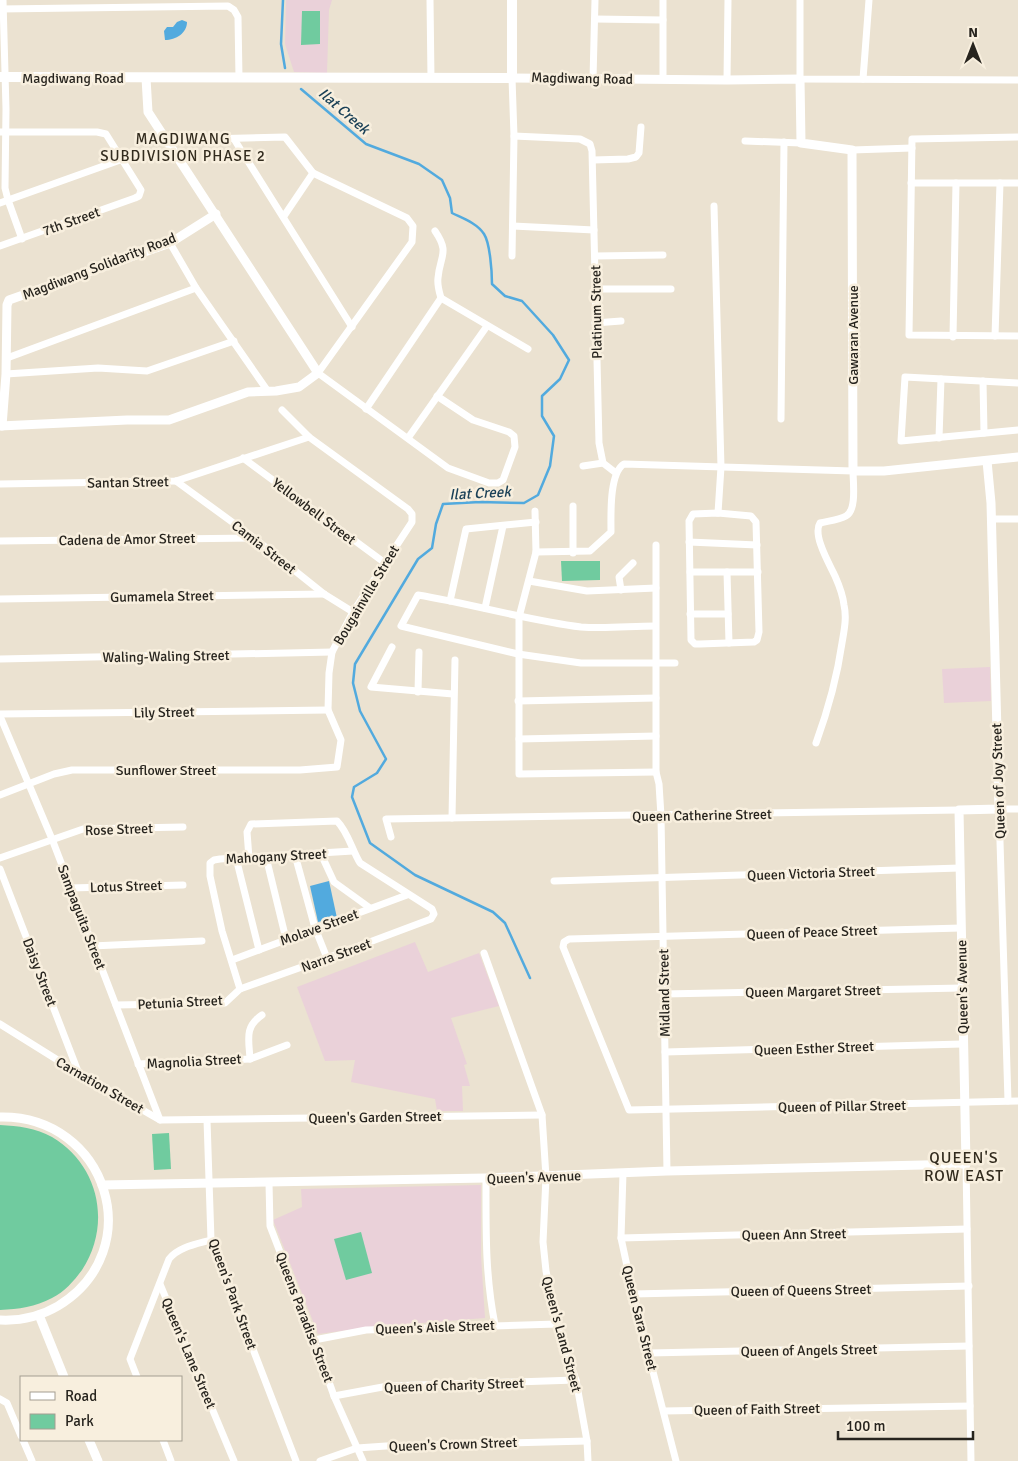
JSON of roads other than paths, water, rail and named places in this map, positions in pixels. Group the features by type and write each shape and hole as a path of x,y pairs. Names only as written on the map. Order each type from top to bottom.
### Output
{"main road":[{"path":"512,0 512,78"},
{"name":"Magdiwang Road","path":"2,77 512,78"}],"street":[{"path":"3,0 2,174 8,200 22,239"},
{"path":"430,0 431,78"},
{"path":"593,79 595,0"},
{"path":"663,0 663,79"},
{"path":"727,80 728,0"},
{"path":"800,0 801,142"},
{"path":"863,79 870,0"},
{"path":"2,9 153,3 228,6 234,10 238,17 239,78"},
{"path":"595,19 663,20"},
{"path":"146,78 148,112 318,373 448,468 489,483 498,483 503,480 515,447 514,436 502,429 472,420 437,396"},
{"path":"512,78 514,136 512,256"},
{"name":"Magdiwang Road","path":"512,78 1018,80"},
{"path":"593,160 636,157 639,153 642,127"},
{"path":"0,203 123,159 109,137 102,133 3,132"},
{"name":"Platinum Street","path":"514,136 580,139 590,144 593,160 595,323 599,443 602,463"},
{"path":"167,140 285,137 313,173 407,218 413,226 412,242 318,373"},
{"path":"1018,137 912,138 910,335 953,337 1018,336"},
{"path":"234,139 352,327"},
{"path":"745,141 801,142 852,150 912,148"},
{"path":"781,419 784,142"},
{"name":"Gawaran Avenue","path":"852,150 853,471"},
{"name":"7th Street","path":"0,246 135,198 140,193 141,187 123,159"},
{"path":"284,216 313,173"},
{"path":"912,183 1018,183"},
{"path":"953,337 956,183"},
{"path":"995,336 1000,183"},
{"path":"714,206 721,467 718,514"},
{"name":"Magdiwang Solidarity Road","path":"216,214 170,243 9,300 7,305 6,374 1,426 169,420 248,392 276,391 299,387 318,373"},
{"path":"513,226 594,230"},
{"path":"435,231 442,240 444,252 438,275 441,298 528,349"},
{"path":"170,243 196,288 267,390"},
{"path":"595,256 664,255"},
{"path":"7,358 196,288"},
{"path":"595,289 671,289"},
{"path":"366,409 441,298"},
{"path":"595,323 621,321"},
{"path":"408,438 487,326"},
{"path":"6,374 98,368 147,370 234,340"},
{"path":"1018,383 905,377 901,441 1018,430"},
{"path":"939,438 941,379"},
{"path":"983,381 984,433"},
{"path":"282,410 309,437"},
{"name":"Santan Street","path":"0,484 176,481 309,437"},
{"name":"Bougainville Street","path":"309,437 408,509 412,514 412,522 353,612 332,652 328,710 341,740 337,767"},
{"path":"536,552 573,553 590,551 610,532 610,504 616,473 619,467 624,464 884,471 1018,457"},
{"name":"Yellowbell Street","path":"243,458 385,563"},
{"name":"Queen of Joy Street","path":"987,461 991,519 1008,1101"},
{"path":"584,466 602,463 616,473"},
{"path":"816,743 826,716 838,668 845,627 845,606 836,578 824,554 817,528 820,523 845,516 851,512 853,505 853,471"},
{"name":"Camia Street","path":"176,481 254,538 324,594 353,612"},
{"path":"573,506 573,553"},
{"path":"535,511 536,552 519,617 518,701 520,774 656,772"},
{"path":"693,514 718,514 751,516 756,522 759,632 757,640 747,643 700,644 693,642 690,636 689,521 693,514"},
{"path":"991,519 1018,519"},
{"path":"450,600 466,529 536,522"},
{"path":"485,608 503,526"},
{"name":"Cadena de Amor Street","path":"0,541 254,538"},
{"path":"689,542 757,545"},
{"name":"Midland Street","path":"656,545 656,772 659,784 661,816 667,1171"},
{"path":"621,590 619,577 633,562"},
{"path":"690,572 758,572"},
{"path":"727,572 730,643"},
{"path":"528,581 586,591 656,588"},
{"name":"Gumamela Street","path":"0,599 324,594"},
{"path":"655,626 584,627 519,617 450,600 418,595 400,626 518,654 581,663 675,662"},
{"path":"690,614 728,614"},
{"path":"392,647 371,687 453,694"},
{"name":"Waling-Waling Street","path":"0,659 332,652"},
{"path":"418,692 419,652"},
{"path":"452,818 455,660"},
{"path":"518,701 656,698"},
{"name":"Lily Street","path":"0,715 328,710"},
{"name":"Sampaguita Street","path":"0,715 52,838 160,1120"},
{"path":"520,739 656,736"},
{"name":"Sunflower Street","path":"0,795 54,774 72,770 300,770 337,767"},
{"name":"Queen Catherine Street","path":"391,837 386,819 1018,809"},
{"name":"Queen's Avenue","path":"959,810 971,1461"},
{"path":"248,858 247,832 251,824 337,821 342,826 360,863 407,895"},
{"name":"Rose Street","path":"0,858 83,828 182,827"},
{"name":"Mahogany Street","path":"240,989 222,931 209,869 210,864 214,860 236,858 353,851"},
{"path":"321,854 334,882 370,908"},
{"path":"295,855 316,928 327,958"},
{"path":"266,857 286,940"},
{"path":"236,858 259,950"},
{"name":"Queen Victoria Street","path":"554,881 960,868"},
{"name":"Daisy Street","path":"0,869 80,1074"},
{"name":"Lotus Street","path":"70,888 182,885"},
{"name":"Molave Street","path":"232,960 407,895"},
{"name":"Narra Street","path":"240,989 431,918 434,914 432,909 407,895"},
{"name":"Queen of Peace Street","path":"666,1110 630,1110 563,947 564,942 569,939 961,928"},
{"path":"92,946 202,941"},
{"path":"484,953 542,1115 546,1177"},
{"name":"Queen Margaret Street","path":"664,994 962,988"},
{"name":"Petunia Street","path":"116,1005 225,1003 240,989"},
{"path":"250,1059 250,1026 254,1020 262,1015"},
{"name":"Carnation Street","path":"0,1024 80,1074 160,1120 207,1120"},
{"name":"Queen Esther Street","path":"665,1052 962,1044"},
{"name":"Magnolia Street","path":"138,1064 250,1059 287,1045"},
{"name":"Queen of Pillar Street","path":"666,1110 1018,1101"},
{"name":"Queen's Garden Street","path":"207,1120 542,1115"},
{"path":"0,1117 25,1119 48,1126 68,1138 85,1154 95,1169 102,1185 108,1213 108,1228 98,1263 86,1282 76,1292 65,1302 39,1315 0,1320"},
{"name":"Queen's Park Street","path":"207,1120 210,1240 296,1461"},
{"name":"Queen's Avenue","path":"102,1185 546,1177 667,1171 966,1164"},
{"name":"Queen Sara Street","path":"623,1173 621,1238 633,1294 676,1461"},
{"name":"Queen's Land Street","path":"546,1177 543,1242 546,1271 557,1324 576,1380 587,1441 588,1461"},
{"path":"486,1178 486,1266 495,1325"},
{"name":"Queens Paradise Street","path":"269,1183 270,1226 334,1396 363,1461"},
{"name":"Queen Ann Street","path":"621,1238 967,1229"},
{"name":"Queen's Lane Street","path":"210,1240 183,1249 172,1255 160,1284 234,1461"},
{"path":"137,1376 130,1359 160,1284"},
{"name":"Queen of Queens Street","path":"633,1294 969,1286"},
{"path":"39,1315 64,1376"},
{"name":"Queen's Aisle Street","path":"314,1340 366,1330 557,1324"},
{"name":"Queen of Angels Street","path":"649,1353 970,1346"},
{"name":"Queen of Charity Street","path":"334,1396 388,1386 576,1380"},
{"path":"0,1399 7,1403 20,1434"},
{"name":"Queen of Faith Street","path":"664,1411 970,1406"},
{"path":"23,1441 32,1461"},
{"path":"89,1441 98,1461"},
{"path":"163,1441 171,1461"},
{"name":"Queen's Crown Street","path":"320,1461 357,1448 411,1444 587,1441"}],"water":[{"path":"182,20 187,22 183,33 177,37 165,40 164,31 167,27 173,27"},
{"path":"329,881 337,918 318,922 310,886"}],"waterway":[{"name":"Ilat Creek","path":"283,0 281,44 285,68"},
{"name":"Ilat Creek","path":"301,89 366,144 419,164 442,180 450,198 452,213 469,221 481,230 486,238 492,284 505,296 522,301 553,335 569,360 560,379 542,396 542,416 554,436 550,466 538,495 524,503 480,502 443,504 436,524 432,548 418,559 355,664 353,683 360,711 386,759 377,773 354,787 352,797 370,843 415,875 493,912 505,923 530,978"}],"district":[{"name":"MAGDIWANG SUBDIVISION PHASE 2","path":"183,148"},
{"name":"QUEEN'S ROW EAST","path":"964,1166"}]}
